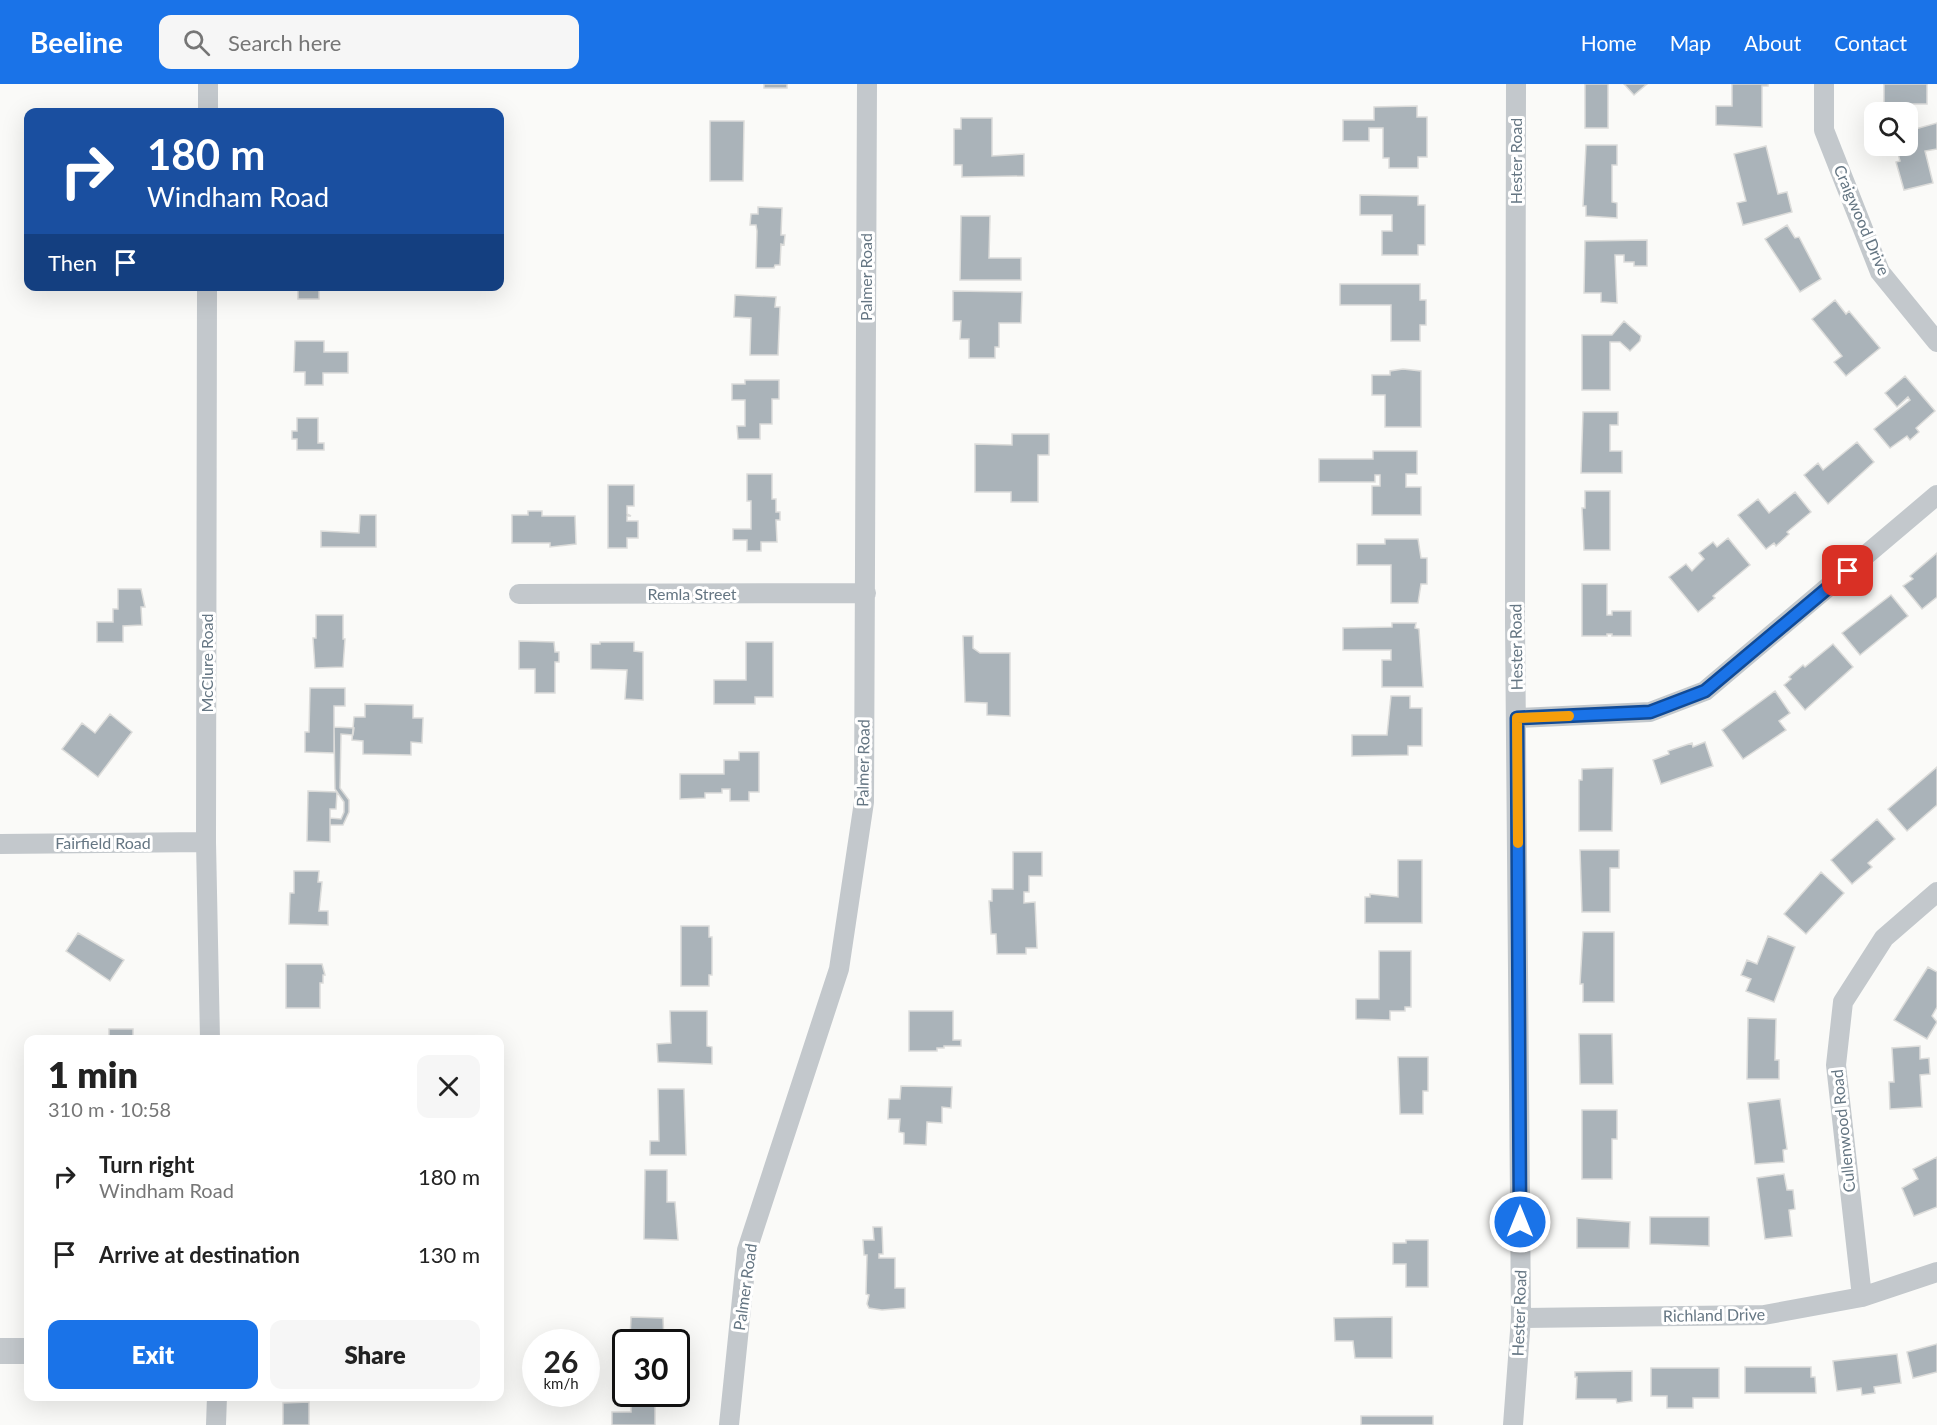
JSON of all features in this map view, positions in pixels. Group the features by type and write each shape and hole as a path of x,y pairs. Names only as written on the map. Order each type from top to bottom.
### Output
{"street":[{"path":"208,84 208,108"},
{"name":"Palmer Road","path":"729,1425 747,1250 839,969 864,802 867,84"},
{"name":"Hester Road","path":"1513,1425 1521,1318 1516,84"},
{"name":"Craigwood Drive","path":"1824,84 1824,130 1880,272 1937,342"},
{"name":"McClure Road","path":"207,291 206,842 210,1035"},
{"path":"1517,718 1650,712 1705,691 1937,495"},
{"name":"Remla Street","path":"519,594 866,593"},
{"name":"Fairfield Road","path":"0,844 206,842"},
{"name":"Cullenwood Road","path":"1862,1297 1836,1065 1843,1002 1884,938 1937,892"},
{"name":"Richland Drive","path":"1521,1318 1764,1316 1862,1297 1937,1272"},
{"path":"0,1351 24,1351"},
{"path":"216,1425 217,1401"}],"building":[{"path":"764,84 787,84 787,88 764,88"},
{"path":"1585,84 1608,84 1608,128 1585,128"},
{"path":"1624,84 1647,84 1634,95"},
{"path":"1732,84 1768,84 1768,86 1762,86 1762,127 1716,125 1716,106 1732,106"},
{"path":"1884,84 1927,84 1927,104 1884,102"},
{"path":"1417,106 1417,117 1427,117 1427,157 1418,157 1418,168 1389,168 1389,158 1383,158 1383,128 1369,128 1369,141 1343,141 1343,120 1374,120 1374,107"},
{"path":"961,118 992,118 992,156 1024,154 1024,176 962,177 962,165 954,165 954,129 961,129"},
{"path":"710,121 744,121 743,181 710,181"},
{"path":"1937,123 1937,149 1925,151 1933,183 1904,190 1896,162 1900,161 1899,156 1918,156 1918,128"},
{"path":"1586,145 1617,145 1617,165 1612,165 1612,202 1617,203 1617,218 1586,216 1586,206 1583,206"},
{"path":"1766,146 1778,194 1787,192 1792,212 1743,225 1737,203 1746,201 1734,154"},
{"path":"1360,195 1418,196 1418,205 1425,205 1425,245 1418,245 1418,255 1382,255 1382,231 1392,231 1392,215 1360,215"},
{"path":"758,207 782,208 781,235 785,235 784,245 781,244 780,265 775,265 774,268 756,268 757,231 756,225 750,225 751,214 758,214"},
{"path":"961,216 990,216 989,258 1021,258 1021,280 960,280"},
{"path":"1787,225 1795,238 1799,237 1821,279 1800,292 1765,239"},
{"path":"1647,240 1647,266 1634,266 1634,262 1624,262 1624,255 1615,255 1617,303 1601,302 1601,293 1584,293 1585,241"},
{"path":"1340,284 1420,284 1420,300 1426,300 1426,325 1420,325 1420,341 1391,341 1391,305 1340,305"},
{"path":"298,291 319,291 319,299 298,299"},
{"path":"953,291 1022,292 1021,323 999,323 999,347 995,347 995,358 969,358 969,339 960,339 961,321 953,321"},
{"path":"735,295 776,297 775,307 780,307 778,355 750,355 751,318 734,317"},
{"path":"1835,300 1846,314 1849,311 1880,348 1846,376 1834,362 1842,356 1812,319"},
{"path":"1624,321 1641,336 1640,341 1630,351 1620,342 1610,342 1610,390 1582,390 1582,335 1612,335"},
{"path":"295,341 324,341 324,352 348,352 348,373 323,373 323,385 305,385 305,372 294,372"},
{"path":"1403,369 1421,371 1421,427 1385,427 1385,395 1372,395 1372,375 1390,375 1390,371"},
{"path":"1905,376 1935,411 1916,428 1919,432 1910,440 1907,436 1890,448 1874,429 1910,400 1908,397 1897,407 1885,393"},
{"path":"745,380 779,380 779,399 772,399 772,424 760,424 760,439 738,439 737,426 745,426 745,400 732,400 732,384 745,384"},
{"path":"1583,412 1618,412 1618,425 1610,425 1610,451 1622,451 1622,473 1581,473"},
{"path":"297,418 318,418 318,443 324,443 324,450 297,450 297,439 292,439 292,431 297,431"},
{"path":"1012,434 1049,434 1049,455 1038,455 1038,502 1011,502 1011,492 975,492 975,444 1012,445"},
{"path":"1857,442 1874,462 1828,504 1804,475 1818,463 1823,470"},
{"path":"1373,451 1417,451 1417,474 1406,474 1406,487 1421,487 1421,515 1372,515 1372,486 1380,486 1380,475 1375,475 1375,482 1319,482 1319,459 1373,459"},
{"path":"747,474 772,474 772,499 776,499 776,512 780,512 780,520 776,520 777,542 761,542 761,551 747,551 747,540 733,540 733,529 751,529 751,501 747,501"},
{"path":"608,485 634,485 634,506 627,506 627,514 631,516 627,516 627,521 638,521 638,538 627,538 627,548 608,548"},
{"path":"1585,491 1610,491 1610,550 1584,550 1582,508 1585,508"},
{"path":"1795,492 1811,512 1787,532 1789,534 1776,546 1774,543 1766,549 1738,515 1758,499 1769,513"},
{"path":"528,511 542,511 542,516 575,516 576,544 550,547 550,543 512,543 512,515 528,515"},
{"path":"360,515 376,515 376,547 321,547 321,531 359,533"},
{"path":"1728,538 1750,565 1713,596 1715,598 1698,612 1669,577 1686,564 1692,571 1704,559 1699,553 1713,542 1717,547"},
{"path":"1385,539 1418,539 1421,558 1427,558 1427,584 1421,584 1418,603 1391,603 1391,565 1357,565 1357,544 1385,544"},
{"path":"1937,553 1937,597 1922,609 1903,586 1913,579 1910,576"},
{"path":"1582,584 1607,584 1607,615 1612,615 1612,611 1631,611 1631,636 1607,634 1607,636 1582,636"},
{"path":"118,589 141,589 145,607 141,607 142,625 123,626 123,642 97,642 97,622 113,622 113,609 118,609"},
{"path":"1891,595 1908,616 1860,655 1842,633"},
{"path":"316,615 343,615 343,639 345,639 343,667 315,668 313,638 316,638"},
{"path":"1392,623 1416,623 1415,628 1419,629 1423,687 1382,687 1382,660 1391,660 1391,650 1343,650 1343,628 1392,627"},
{"path":"963,636 973,636 973,648 980,653 1010,653 1010,716 987,715 987,703 965,702"},
{"path":"519,641 554,642 555,652 559,652 559,662 555,662 555,693 535,693 535,669 519,669"},
{"path":"600,642 634,642 634,651 643,652 643,700 625,699 627,670 591,669 591,644 600,644"},
{"path":"746,642 773,642 773,697 755,697 755,704 714,704 714,680 746,680"},
{"path":"1833,644 1853,667 1805,710 1784,685 1791,679 1789,677 1803,665 1805,667"},
{"path":"310,688 345,688 345,706 334,706 334,753 305,752 305,732 309,732"},
{"path":"1775,691 1790,713 1779,721 1786,730 1743,759 1722,730"},
{"path":"1391,696 1410,696 1410,708 1422,708 1422,746 1408,746 1408,755 1352,756 1352,735 1387,735"},
{"path":"365,704 413,705 413,718 423,718 422,743 411,742 411,755 363,754 363,741 352,740 354,717 365,717"},
{"path":"110,714 132,732 98,777 62,749 82,723 95,733"},
{"path":"334,727 354,728 353,735 341,734 340,788 349,800 349,812 343,825 330,825 330,818 341,819 344,812 344,802 335,789"},
{"path":"1705,742 1713,766 1661,784 1653,760 1669,754 1668,751 1692,743 1693,747"},
{"path":"739,752 759,752 759,792 749,792 749,801 730,801 730,789 722,789 722,793 705,793 705,798 680,799 680,774 724,774 724,760 739,760"},
{"path":"1937,767 1937,805 1907,831 1888,809"},
{"path":"1613,768 1612,831 1579,831 1579,780 1582,780 1582,769"},
{"path":"308,791 337,792 336,809 330,809 330,842 307,841"},
{"path":"1877,819 1895,839 1868,863 1872,867 1852,884 1831,860"},
{"path":"1580,850 1619,850 1619,868 1610,868 1610,912 1582,912"},
{"path":"1013,852 1042,852 1042,876 1029,876 1029,892 1024,892 1024,903 1035,902 1037,948 1026,948 1026,954 997,954 996,934 991,934 989,901 992,901 992,889 1013,889"},
{"path":"1398,860 1422,860 1422,923 1365,923 1365,897 1370,897 1370,894 1398,897"},
{"path":"294,871 319,871 318,882 322,882 319,911 328,911 328,925 289,924 290,893 294,893"},
{"path":"1821,872 1844,893 1806,934 1784,914"},
{"path":"681,926 709,926 709,937 712,937 712,975 709,975 709,986 681,986"},
{"path":"1583,932 1614,932 1614,1002 1583,1002 1583,984 1580,984"},
{"path":"78,933 124,960 110,981 66,951"},
{"path":"1768,936 1795,947 1774,1002 1746,991 1751,979 1741,975 1747,960 1757,964"},
{"path":"1379,951 1411,951 1411,1007 1405,1007 1405,1011 1390,1011 1390,1020 1356,1019 1356,999 1379,999"},
{"path":"286,964 322,964 325,975 323,975 323,983 320,983 320,1008 286,1008"},
{"path":"1928,967 1937,972 1937,1007 1932,1016 1937,1022 1927,1039 1894,1020"},
{"path":"670,1011 707,1011 707,1046 712,1047 712,1064 658,1062 657,1044 671,1043"},
{"path":"909,1011 953,1011 953,1040 961,1040 961,1046 944,1046 944,1048 937,1048 937,1051 909,1051"},
{"path":"1748,1018 1776,1019 1775,1060 1779,1060 1779,1079 1747,1079"},
{"path":"109,1029 133,1029 133,1035 109,1035"},
{"path":"1579,1034 1612,1034 1613,1084 1580,1084"},
{"path":"1920,1046 1920,1059 1929,1058 1930,1074 1920,1075 1922,1107 1890,1109 1889,1082 1894,1082 1892,1048"},
{"path":"1398,1057 1428,1057 1428,1091 1423,1091 1423,1114 1400,1114"},
{"path":"901,1086 952,1087 951,1108 942,1107 942,1123 927,1122 926,1145 904,1144 904,1133 899,1132 900,1119 888,1119 889,1099 900,1099"},
{"path":"658,1089 684,1089 686,1155 650,1155 650,1141 659,1141"},
{"path":"1780,1099 1787,1149 1783,1150 1784,1162 1755,1164 1748,1103"},
{"path":"1582,1110 1617,1110 1617,1139 1612,1139 1612,1179 1582,1179"},
{"path":"1937,1157 1937,1207 1914,1216 1902,1188 1918,1179 1913,1169"},
{"path":"645,1170 667,1170 667,1202 675,1202 678,1240 644,1239"},
{"path":"1784,1174 1787,1190 1793,1190 1795,1209 1789,1210 1792,1236 1765,1239 1757,1178"},
{"path":"1650,1217 1709,1217 1709,1246 1650,1244"},
{"path":"1577,1218 1630,1222 1629,1248 1577,1248"},
{"path":"873,1227 882,1227 883,1254 879,1254 879,1258 895,1258 895,1288 905,1288 905,1308 882,1310 869,1308 867,1304 869,1295 866,1294 867,1255 864,1255 863,1240 874,1240"},
{"path":"1406,1240 1428,1240 1428,1287 1406,1287 1406,1264 1393,1264 1393,1243 1406,1243"},
{"path":"631,1317 663,1318 663,1329 630,1329"},
{"path":"1392,1317 1392,1358 1355,1358 1353,1341 1335,1341 1334,1318"},
{"path":"1937,1344 1937,1372 1913,1378 1907,1352"},
{"path":"1897,1354 1901,1383 1874,1387 1875,1393 1862,1395 1861,1388 1837,1391 1833,1361"},
{"path":"1745,1367 1811,1367 1811,1377 1815,1377 1816,1393 1745,1393"},
{"path":"1651,1368 1719,1368 1719,1398 1693,1398 1693,1408 1667,1408 1667,1396 1651,1396"},
{"path":"1632,1371 1632,1401 1617,1403 1616,1399 1576,1399 1577,1377 1575,1377 1575,1372"},
{"path":"309,1402 309,1425 283,1425 283,1403"},
{"path":"631,1407 655,1407 655,1425 612,1425 612,1412 631,1412"},
{"path":"1361,1416 1433,1416 1433,1425 1361,1425"}],"slow traffic":[{"path":"1518,843 1517,718 1569,716"}],"route":[{"path":"1520,1222 1517,718 1650,712 1705,691 1848,571"}]}
